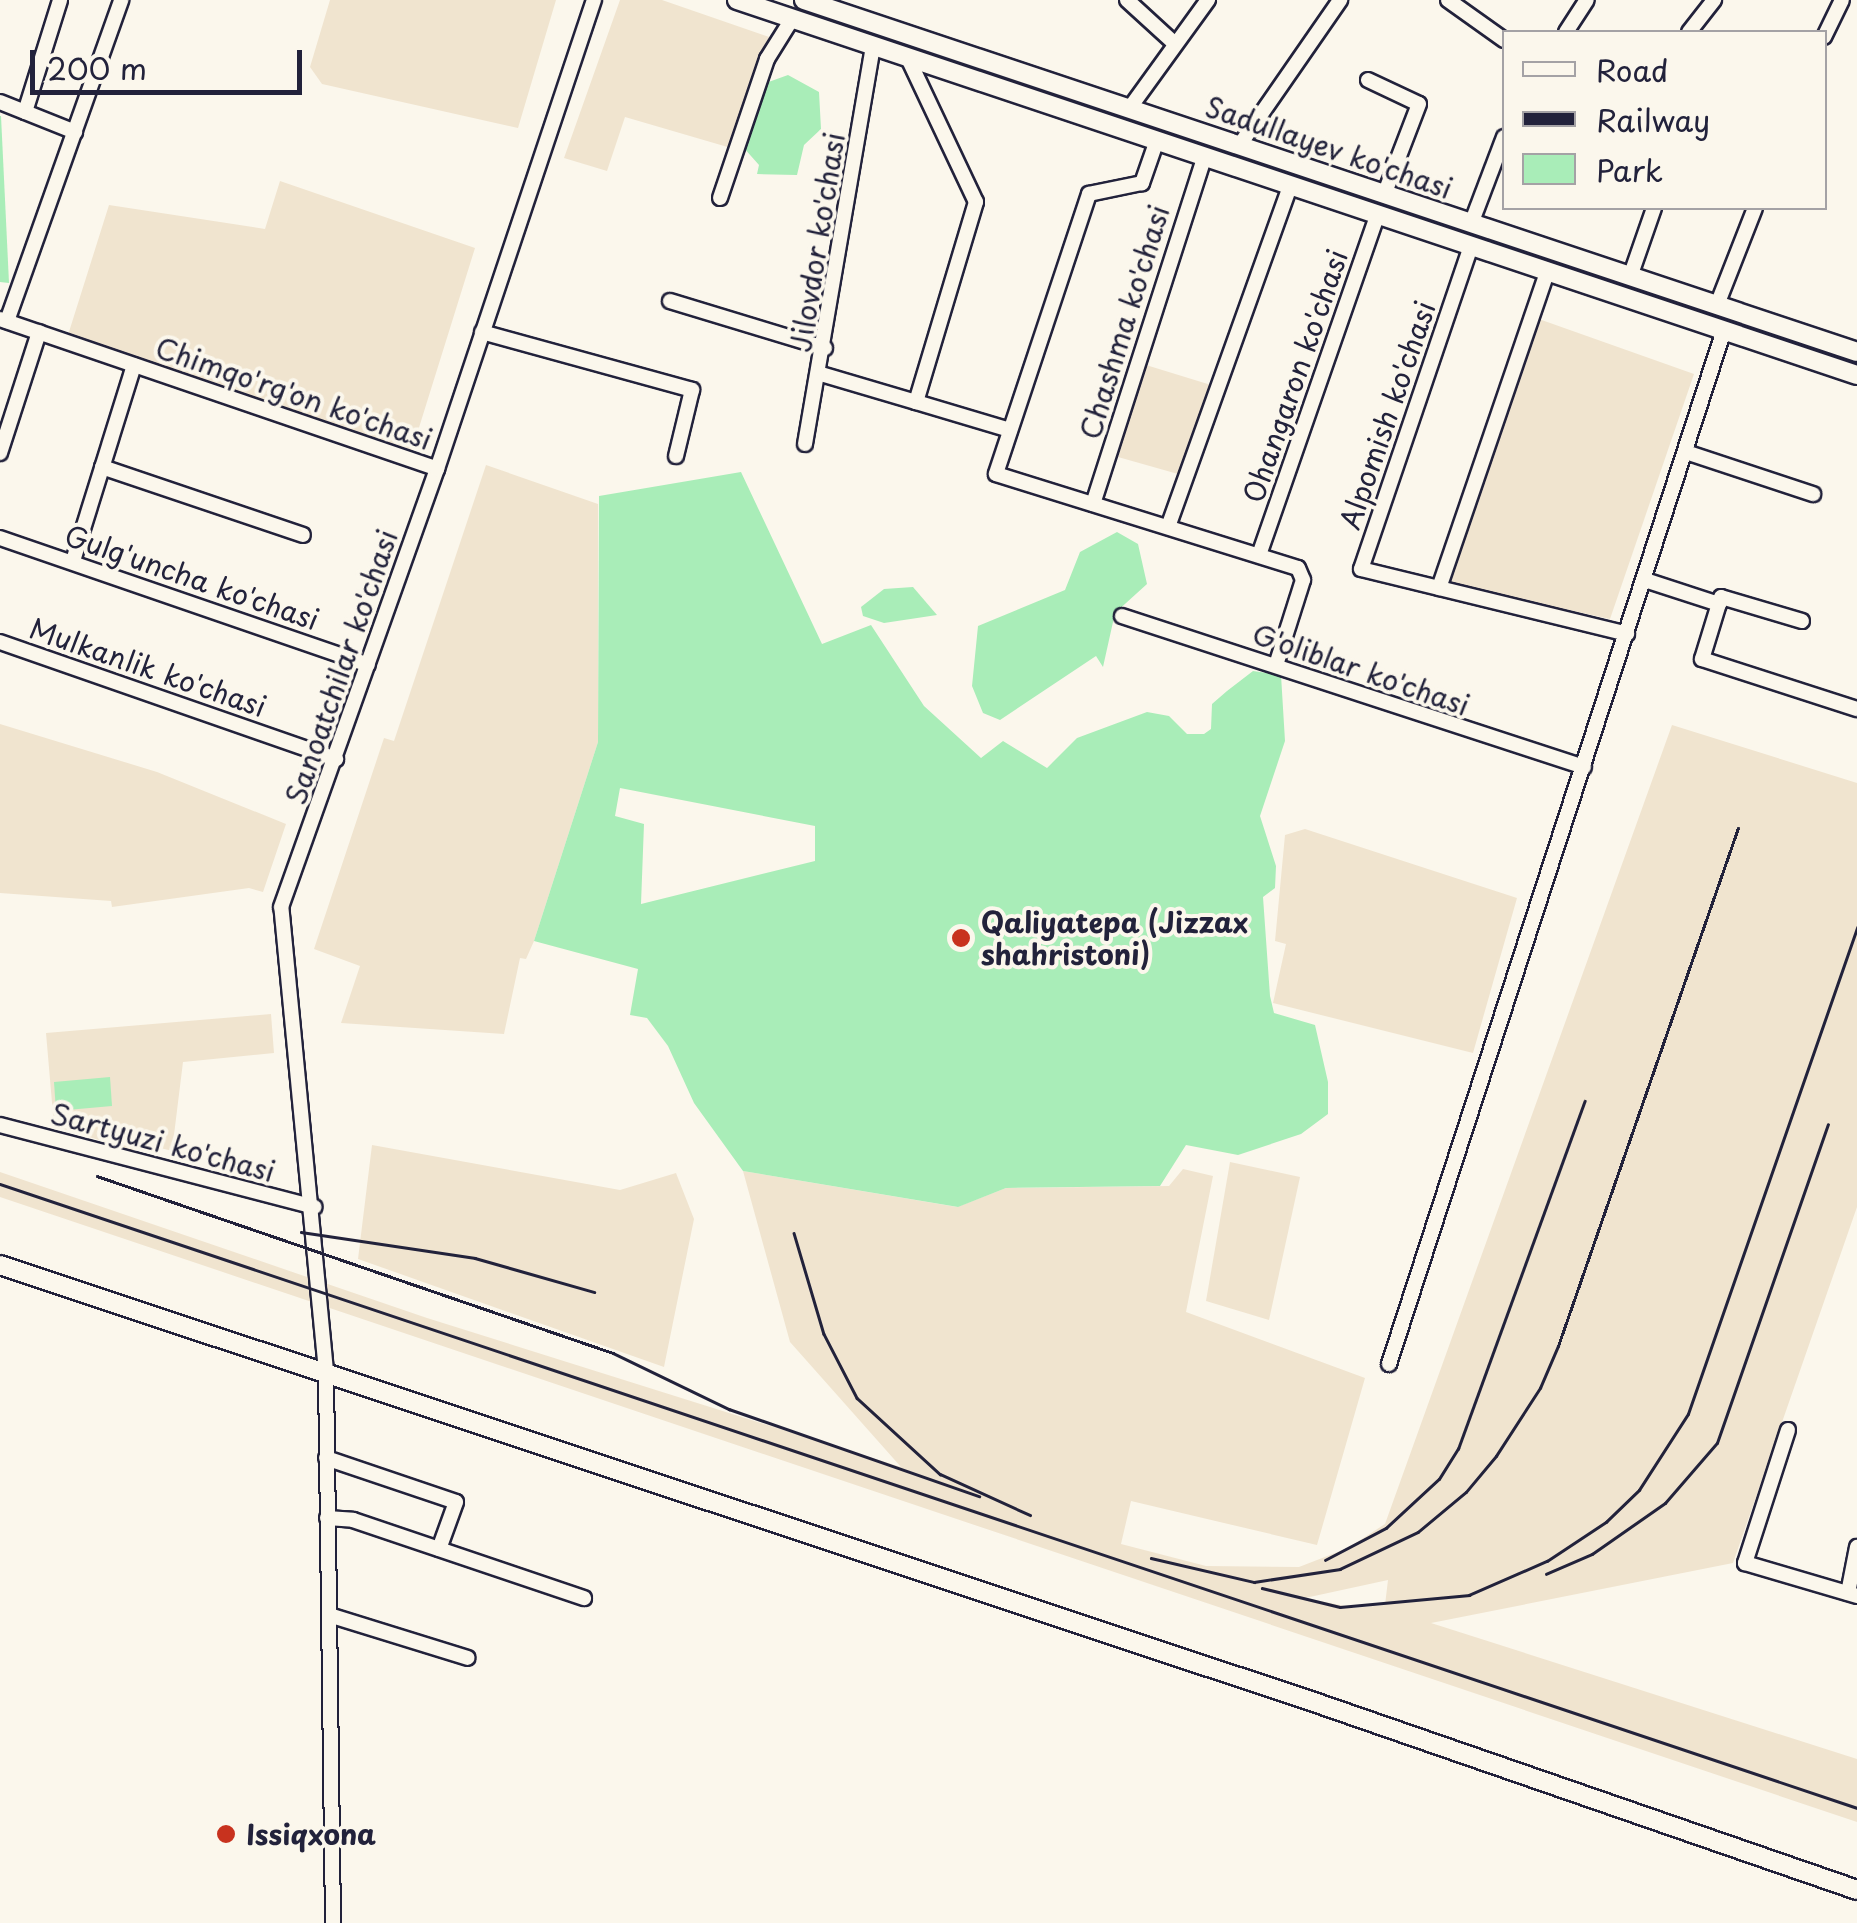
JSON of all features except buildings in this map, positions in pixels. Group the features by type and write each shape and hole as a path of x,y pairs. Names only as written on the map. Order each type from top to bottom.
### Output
{"main road":[{"name":"Sadullayev ko'chasi","path":"737,0 789,12 873,47 1849,372"},
{"name":"Sadullayev ko'chasi","path":"804,0 1847,348"},
{"path":"0,1265 326,1371 1857,1890"}],"street":[{"path":"25,112 60,0"},
{"path":"4,320 121,0"},
{"name":"Sanoatchilar ko'chasi","path":"333,1923 326,1371 314,1207 281,907 437,469 594,0"},
{"path":"1127,0 1173,42"},
{"path":"1129,109 1173,42 1208,0"},
{"path":"1239,146 1340,0"},
{"path":"1448,0 1502,39"},
{"path":"1567,30 1587,0"},
{"path":"1691,30 1714,0"},
{"path":"1827,31 1842,0"},
{"path":"720,198 767,58 789,12"},
{"name":"Jilovdor ko'chasi","path":"805,444 821,374 873,47"},
{"path":"908,58 976,202 916,402"},
{"path":"1368,80 1419,104 1384,195"},
{"path":"0,102 75,132"},
{"path":"1157,140 1142,183 1089,194 996,474 1298,568 1304,580 1276,665"},
{"path":"1471,224 1502,142"},
{"name":"Chashma ko'chasi","path":"1093,504 1205,156"},
{"path":"1168,527 1291,184"},
{"path":"1630,277 1653,210"},
{"path":"1717,305 1755,210"},
{"name":"Ohangaron ko'chasi","path":"1259,554 1378,214"},
{"name":"Alpomish ko'chasi","path":"1471,246 1361,569 1628,634"},
{"path":"1438,588 1547,272"},
{"path":"670,301 825,348"},
{"name":"Chimqo'rg'on ko'chasi","path":"4,320 437,469"},
{"path":"1389,1364 1724,330"},
{"path":"0,452 40,332"},
{"path":"482,332 692,390 676,456"},
{"path":"1847,348 1849,372"},
{"name":"Chimqo'rg'on ko'chasi","path":"73,561 134,365"},
{"path":"821,374 1010,430"},
{"path":"1686,452 1814,494"},
{"path":"102,467 303,534"},
{"name":"Gulg'uncha ko'chasi","path":"0,538 368,665"},
{"path":"1645,580 1719,604"},
{"path":"1802,621 1721,597 1702,659 1857,709"},
{"name":"G'oliblar ko'chasi","path":"1122,616 1584,767"},
{"name":"Mulkanlik ko'chasi","path":"0,642 336,759"},
{"name":"Sartyuzi ko'chasi","path":"0,1125 314,1207"},
{"path":"1788,1430 1745,1563 1852,1594 1857,1547"},
{"path":"326,1458 456,1502 440,1549"},
{"path":"327,1518 440,1549 584,1598"},
{"path":"328,1614 468,1658"}],"shaded area":[{"path":"330,0 556,0 518,128 322,84 310,67"},
{"path":"620,0 662,0 769,37 731,148 625,117 607,171 564,158"},
{"path":"280,181 475,248 412,450 68,335 109,205 265,229"},
{"path":"1536,318 1694,374 1610,619 1444,583"},
{"path":"1146,365 1211,385 1178,474 1118,457"},
{"path":"486,465 598,504 598,742 534,941 526,959 520,958 504,1034 341,1023 360,966 314,949 384,738 394,741"},
{"path":"0,724 157,772 286,824 263,892 249,888 112,907 111,901 0,893"},
{"path":"1672,725 1857,783 1857,1207 1733,1563 1431,1623 1857,1759 1857,1822 0,1197 0,1172 427,1318 901,1467 790,1342 743,1171 957,1207 1006,1188 1169,1186 1183,1169 1213,1176 1186,1312 1365,1378 1317,1545 1131,1501 1121,1544 1206,1566 1299,1567 1348,1548 1385,1524","holes":["1388,1580 1385,1605 1355,1608 1305,1598"]},
{"path":"1305,829 1517,898 1473,1053 1273,1003 1286,944 1275,941 1285,835"},
{"path":"271,1014 274,1053 183,1062 172,1151 138,1142 134,1151 54,1126 46,1033"},
{"path":"372,1145 620,1190 676,1173 694,1219 664,1367 358,1259"},
{"path":"1230,1162 1300,1177 1269,1320 1206,1301"}],"green space":[{"path":"788,75 819,92 821,129 804,145 797,175 757,174 759,165 743,147 763,84"},
{"path":"1,116 9,283 0,282"},
{"name":"Qaliyatepa (Jizzax shahristoni)","path":"741,472 822,644 871,625 924,706 981,758 1003,741 1047,768 1077,738 1147,712 1169,716 1187,734 1204,734 1211,729 1212,704 1253,671 1281,675 1285,741 1260,816 1276,866 1275,888 1263,897 1270,996 1274,1013 1315,1025 1328,1082 1328,1114 1301,1134 1238,1155 1186,1145 1160,1186 1006,1188 958,1207 743,1171 694,1103 668,1046 647,1018 630,1015 638,969 534,941 598,742 599,496","holes":["620,788 815,826 815,861 641,904 644,824 615,816"]},
{"path":"1117,532 1138,544 1147,584 1115,613 1103,667 1096,656 1000,720 983,713 972,686 978,626 1065,590 1080,552"},
{"path":"913,587 937,615 884,623 863,616 861,607 884,589"},
{"path":"110,1077 112,1106 56,1111 54,1082"}],"railway":[{"path":"1151,1558 1254,1582 1340,1569 1418,1532 1466,1492 1496,1456 1540,1388 1558,1346 1738,828"},
{"path":"1262,1588 1340,1607 1469,1595 1547,1561 1606,1522 1639,1490 1688,1414 1857,928"},
{"path":"1325,1560 1386,1528 1439,1479 1458,1449 1585,1101"},
{"path":"1546,1574 1592,1554 1665,1503 1717,1443 1828,1125"},
{"path":"97,1176 613,1353 729,1409 979,1496"},
{"path":"0,1184 1857,1808"},
{"path":"301,1232 475,1258 594,1292"},
{"path":"794,1233 824,1334 857,1398 940,1474 1030,1515"}],"place":[{"name":"Qaliyatepa (Jizzax shahristoni)","path":"961,938"},
{"name":"Issiqxona","path":"226,1834"}]}
